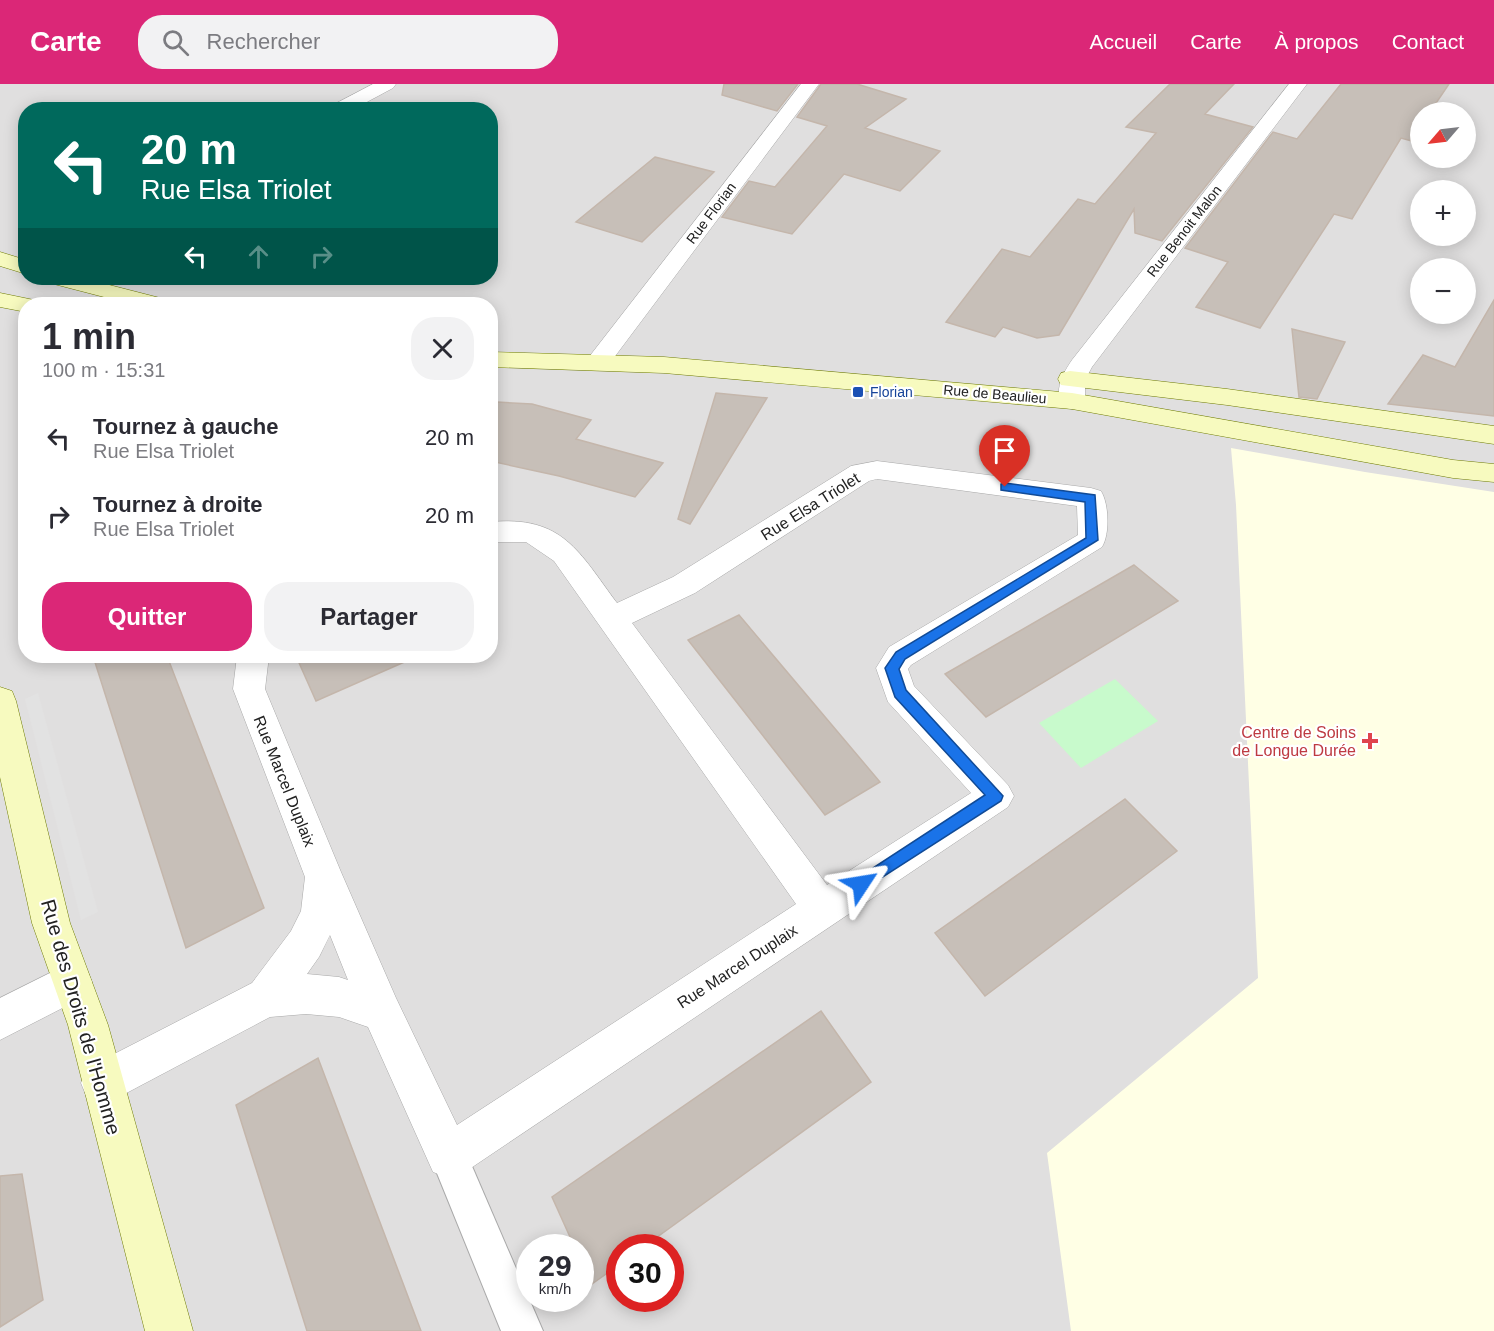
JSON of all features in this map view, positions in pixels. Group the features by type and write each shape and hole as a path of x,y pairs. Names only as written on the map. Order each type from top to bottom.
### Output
{"main road":[{"path":"0,259 18,265"},
{"path":"84,285 130,297"},
{"path":"0,300 18,303"},
{"name":"Rue de Beaulieu","path":"502,336 825,357 1072,390 1104,406 1453,469 1494,473"},
{"name":"Rue de Beaulieu","path":"498,359 664,364 818,377 1227,397 1494,435"},
{"path":"1104,406 1162,406 1494,451"},
{"name":"Rue des Droits de l'Homme","path":"0,701 51,923 88,1025 169,1331"}],"street":[{"path":"352,102 387,84"},
{"name":"Rue Florian","path":"598,362 810,84"},
{"name":"Rue Benoit Malon","path":"1072,390 1088,356 1298,84"},
{"name":"Rue Elsa Triolet","path":"613,620 684,585 861,473 877,470 1091,498 1092,540 900,656 892,668 900,693 996,796 822,909"},
{"path":"498,531 517,529 545,537 564,552 822,909"},
{"name":"Rue Marcel Duplaix","path":"252,663 249,689 324,877 320,914 305,944 266,997"},
{"path":"324,877 382,1012 449,1156"},
{"name":"Rue Marcel Duplaix","path":"449,1156 822,909"},
{"path":"0,1020 72,982"},
{"name":"Rue Marcel Duplaix","path":"102,1083 266,997 306,994 339,997 382,1012"}],"lane":[{"path":"449,1156 522,1331"}],"shaded area":[{"path":"0,84 1494,84 1494,1331 0,1331"},
{"name":"Centre de Soins de Longue Durée","path":"1231,448 1494,492 1494,1331 1071,1331 1047,1153 1258,978 1236,505"},
{"path":"38,693 98,912 81,920 25,699"}],"green space":[{"path":"1115,679 1158,721 1081,768 1039,723"}],"building":[{"path":"724,84 798,84 777,111 722,95"},
{"path":"821,84 857,84 906,99 865,128 940,151 900,191 844,174 792,234 722,217 749,181 775,187 827,126 797,117"},
{"path":"1170,84 1234,84 1205,114 1253,127 1162,241 1135,233 1134,209 1059,335 1037,338 1003,327 995,337 946,322 1002,249 1030,257 1078,199 1095,204 1156,133 1126,127"},
{"path":"1341,84 1449,84 1437,102 1410,102 1410,140 1401,138 1352,219 1334,214 1260,328 1196,307 1228,262 1185,248 1273,132 1297,139"},
{"path":"655,157 714,172 642,242 576,222"},
{"path":"1494,300 1494,416 1388,404 1423,355 1455,367"},
{"path":"1292,329 1345,342 1317,399 1299,397"},
{"path":"716,393 767,398 690,524 678,519"},
{"path":"498,402 532,404 591,420 576,439 663,463 635,497 559,476 498,463"},
{"path":"1134,565 1178,601 986,717 945,674"},
{"path":"739,615 880,782 825,815 688,640"},
{"path":"95,663 170,663 264,908 186,948"},
{"path":"299,663 402,663 316,701"},
{"path":"1125,799 1177,851 985,996 935,933"},
{"path":"821,1011 871,1082 661,1234 606,1234 606,1274 594,1283 594,1234 569,1234 552,1197"},
{"path":"318,1058 421,1331 307,1331 236,1105"},
{"path":"22,1174 43,1300 0,1327 0,1176"}],"place":[{"name":"Florian","path":"858,392"},
{"name":"Centre de Soins de Longue Durée","path":"1370,741"}],"route":[{"path":"861,884 996,796 900,693 892,668 900,656 1092,540 1091,498 1005,487"}]}
